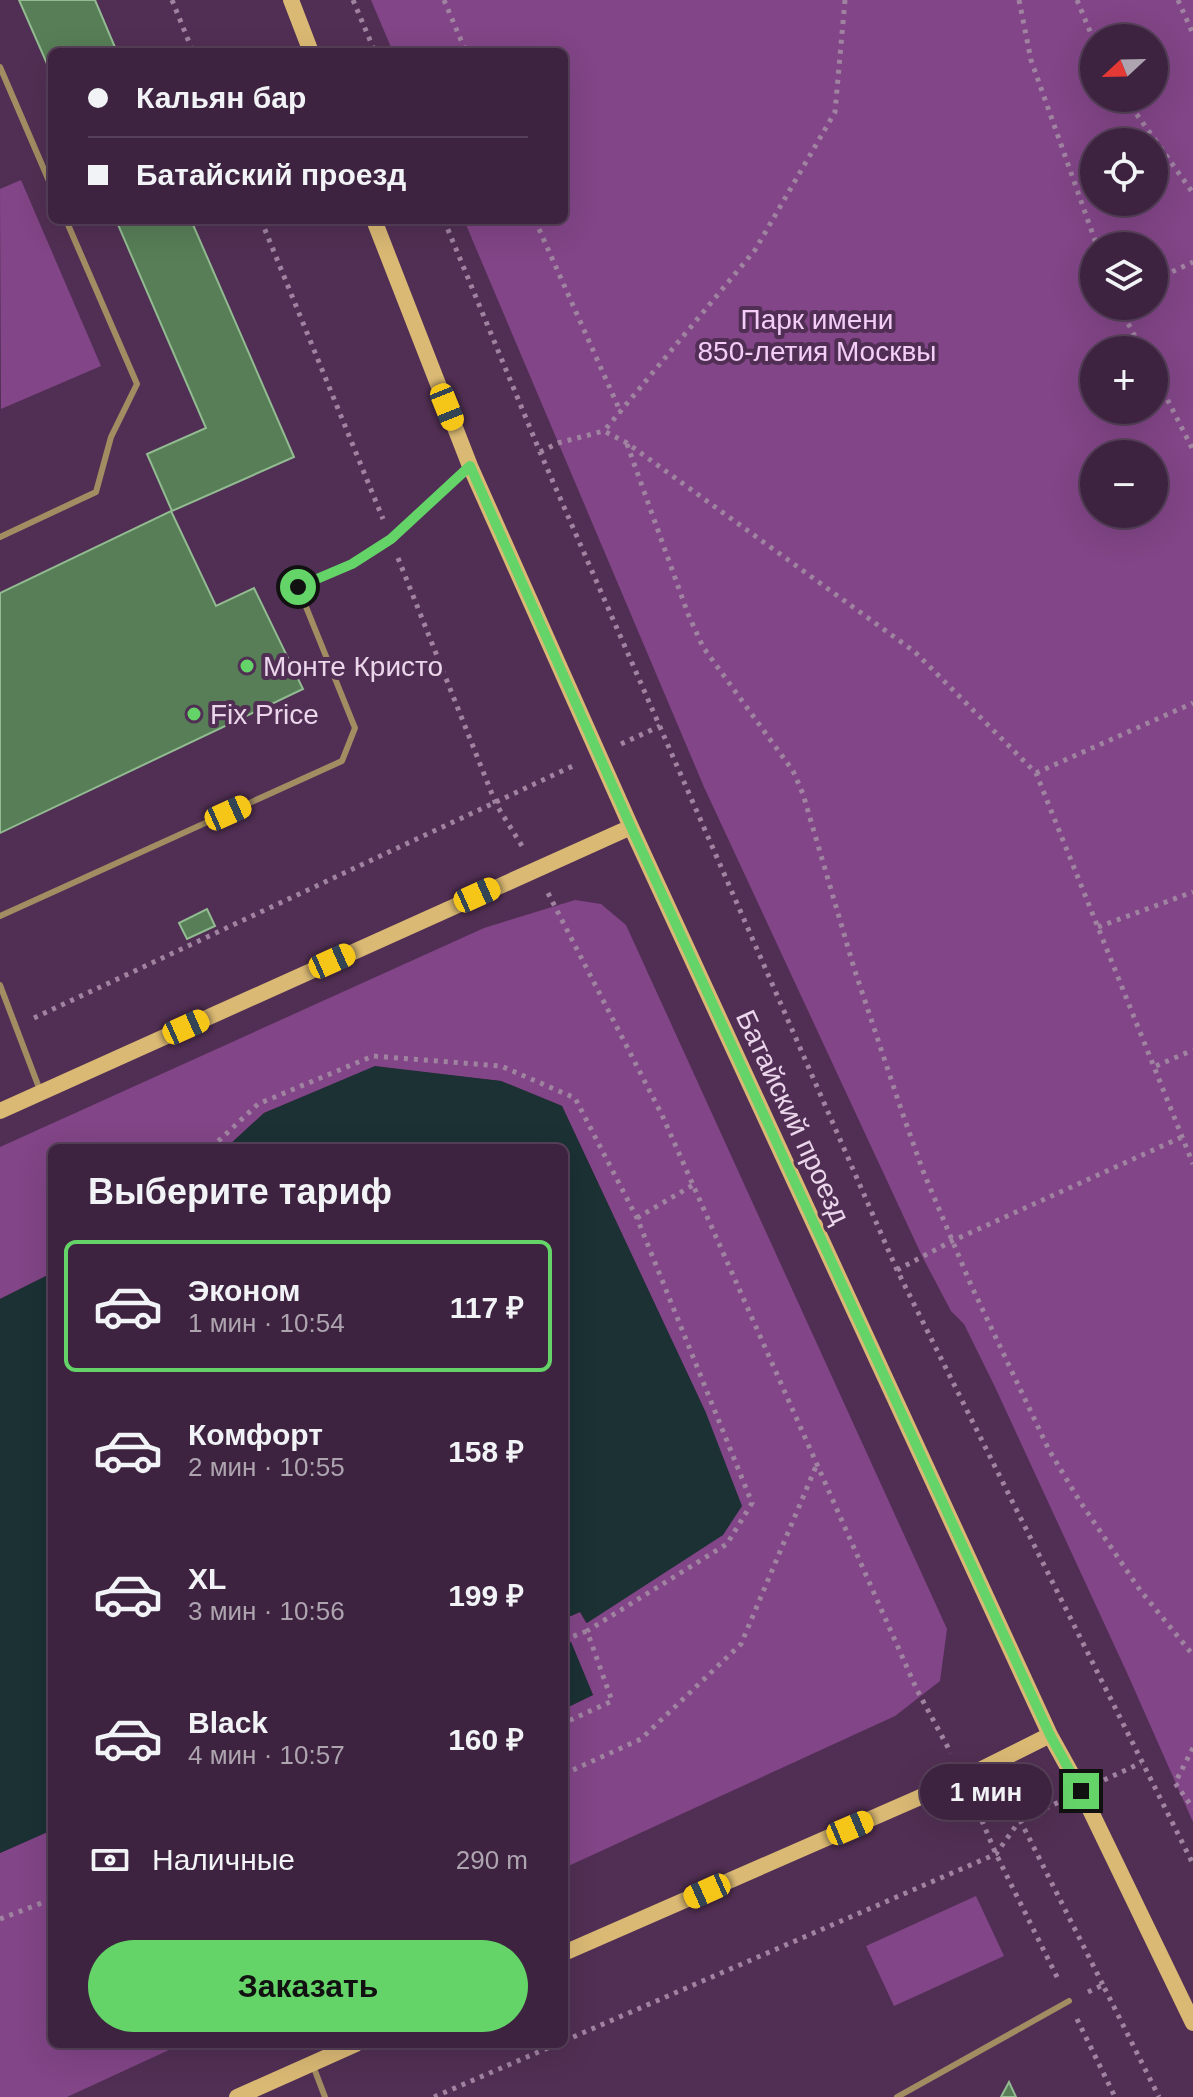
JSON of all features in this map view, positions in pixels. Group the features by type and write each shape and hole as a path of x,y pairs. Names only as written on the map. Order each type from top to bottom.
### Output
{"main road":[{"path":"291,0 309,48"},
{"name":"Батайский проезд","path":"376,224 470,466 631,827 1050,1735 1081,1791 1193,2023"},
{"path":"0,1111 631,827"},
{"path":"568,1951 964,1778 1050,1735"},
{"path":"237,2097 347,2048"}],"lane":[{"path":"0,67 48,179"},
{"path":"0,537 96,492 111,437 137,384 68,224"},
{"path":"0,916 342,761 355,728 298,587 352,564 391,539 470,466"},
{"path":"0,985 41,1093"},
{"path":"897,2097 1069,2001"},
{"path":"312,2063 325,2097"}],"path":[{"path":"172,0 191,48"},
{"path":"353,0 373,48"},
{"path":"444,0 464,48"},
{"path":"540,452 558,443 604,431 755,250 835,112 845,0"},
{"path":"1019,0 1031,60 1092,232"},
{"path":"1077,0 1087,24"},
{"path":"1178,0 1193,34"},
{"path":"1135,112 1193,193"},
{"path":"263,224 496,804 536,869 662,1115 917,1690 964,1778 996,1854 1115,2097"},
{"path":"446,224 540,452 897,1270 1193,1864"},
{"path":"537,224 621,413"},
{"path":"1168,274 1193,262"},
{"path":"1168,398 1190,437 1193,450"},
{"path":"604,431 627,443 915,652 1036,773 1193,1164"},
{"path":"627,443 688,614 703,647 793,771 803,794 854,968 902,1112 952,1241 1049,1450 1102,1538 1193,1655"},
{"path":"1036,773 1193,703"},
{"path":"16,1026 660,726"},
{"path":"1098,927 1193,892"},
{"path":"1156,1066 1193,1050"},
{"path":"215,1144 258,1104 373,1056 501,1066 575,1098 637,1218 752,1503 727,1544 587,1631 568,1638"},
{"path":"897,1270 952,1241 1182,1137"},
{"path":"637,1218 693,1185"},
{"path":"568,1772 641,1739 741,1644 817,1464"},
{"path":"568,1721 612,1701 587,1631"},
{"path":"1193,1748 1175,1783 1193,1808"},
{"path":"1020,1820 1159,2097"},
{"path":"568,2039 996,1854"},
{"path":"0,1919 48,1901"},
{"path":"1069,2001 1103,1985"},
{"path":"434,2097 548,2048"}],"green space":[{"name":"Парк имени 850-летия Москвы","path":"371,0 1193,0 1193,1822 995,1387 964,1324 951,1311 922,1256 704,787 466,224 568,224 568,48 391,48"},
{"path":"21,180 101,366 1,409 0,189"},
{"path":"575,900 601,904 626,925 947,1629 940,1681 895,1716 568,1866 568,1707 593,1695 571,1642 568,1643 568,1617 580,1612 586,1623 706,1413 562,1106 501,1081 375,1067 264,1113 230,1144 48,1144 48,1275 0,1299 0,1147 484,928"},
{"path":"48,1832 48,2048 173,2048 67,2097 0,2097 0,1853"},
{"path":"976,1896 1004,1956 894,2006 866,1946"}],"shaded area":[{"path":"375,1066 501,1081 562,1106 706,1413 742,1506 723,1535 587,1623 580,1612 568,1617 568,1144 230,1144 264,1113"},
{"path":"48,1275 48,1832 0,1853 0,1299"},
{"path":"571,1642 593,1695 568,1707 568,1643"}],"building":[{"path":"19,0 95,0 115,48 48,48 48,66"},
{"path":"118,224 193,224 294,457 172,511 147,454 206,428"},
{"path":"171,511 216,606 254,588 303,689 0,833 0,593"},
{"path":"207,909 215,926 187,939 179,923"},
{"path":"1009,2082 1016,2097 1001,2097"}],"place":[{"name":"Монте Кристо","path":"247,666"},
{"name":"Fix Price","path":"194,714"}],"route":[{"path":"298,587 352,564 391,539 470,466 631,827 1050,1735 1081,1791"}]}
